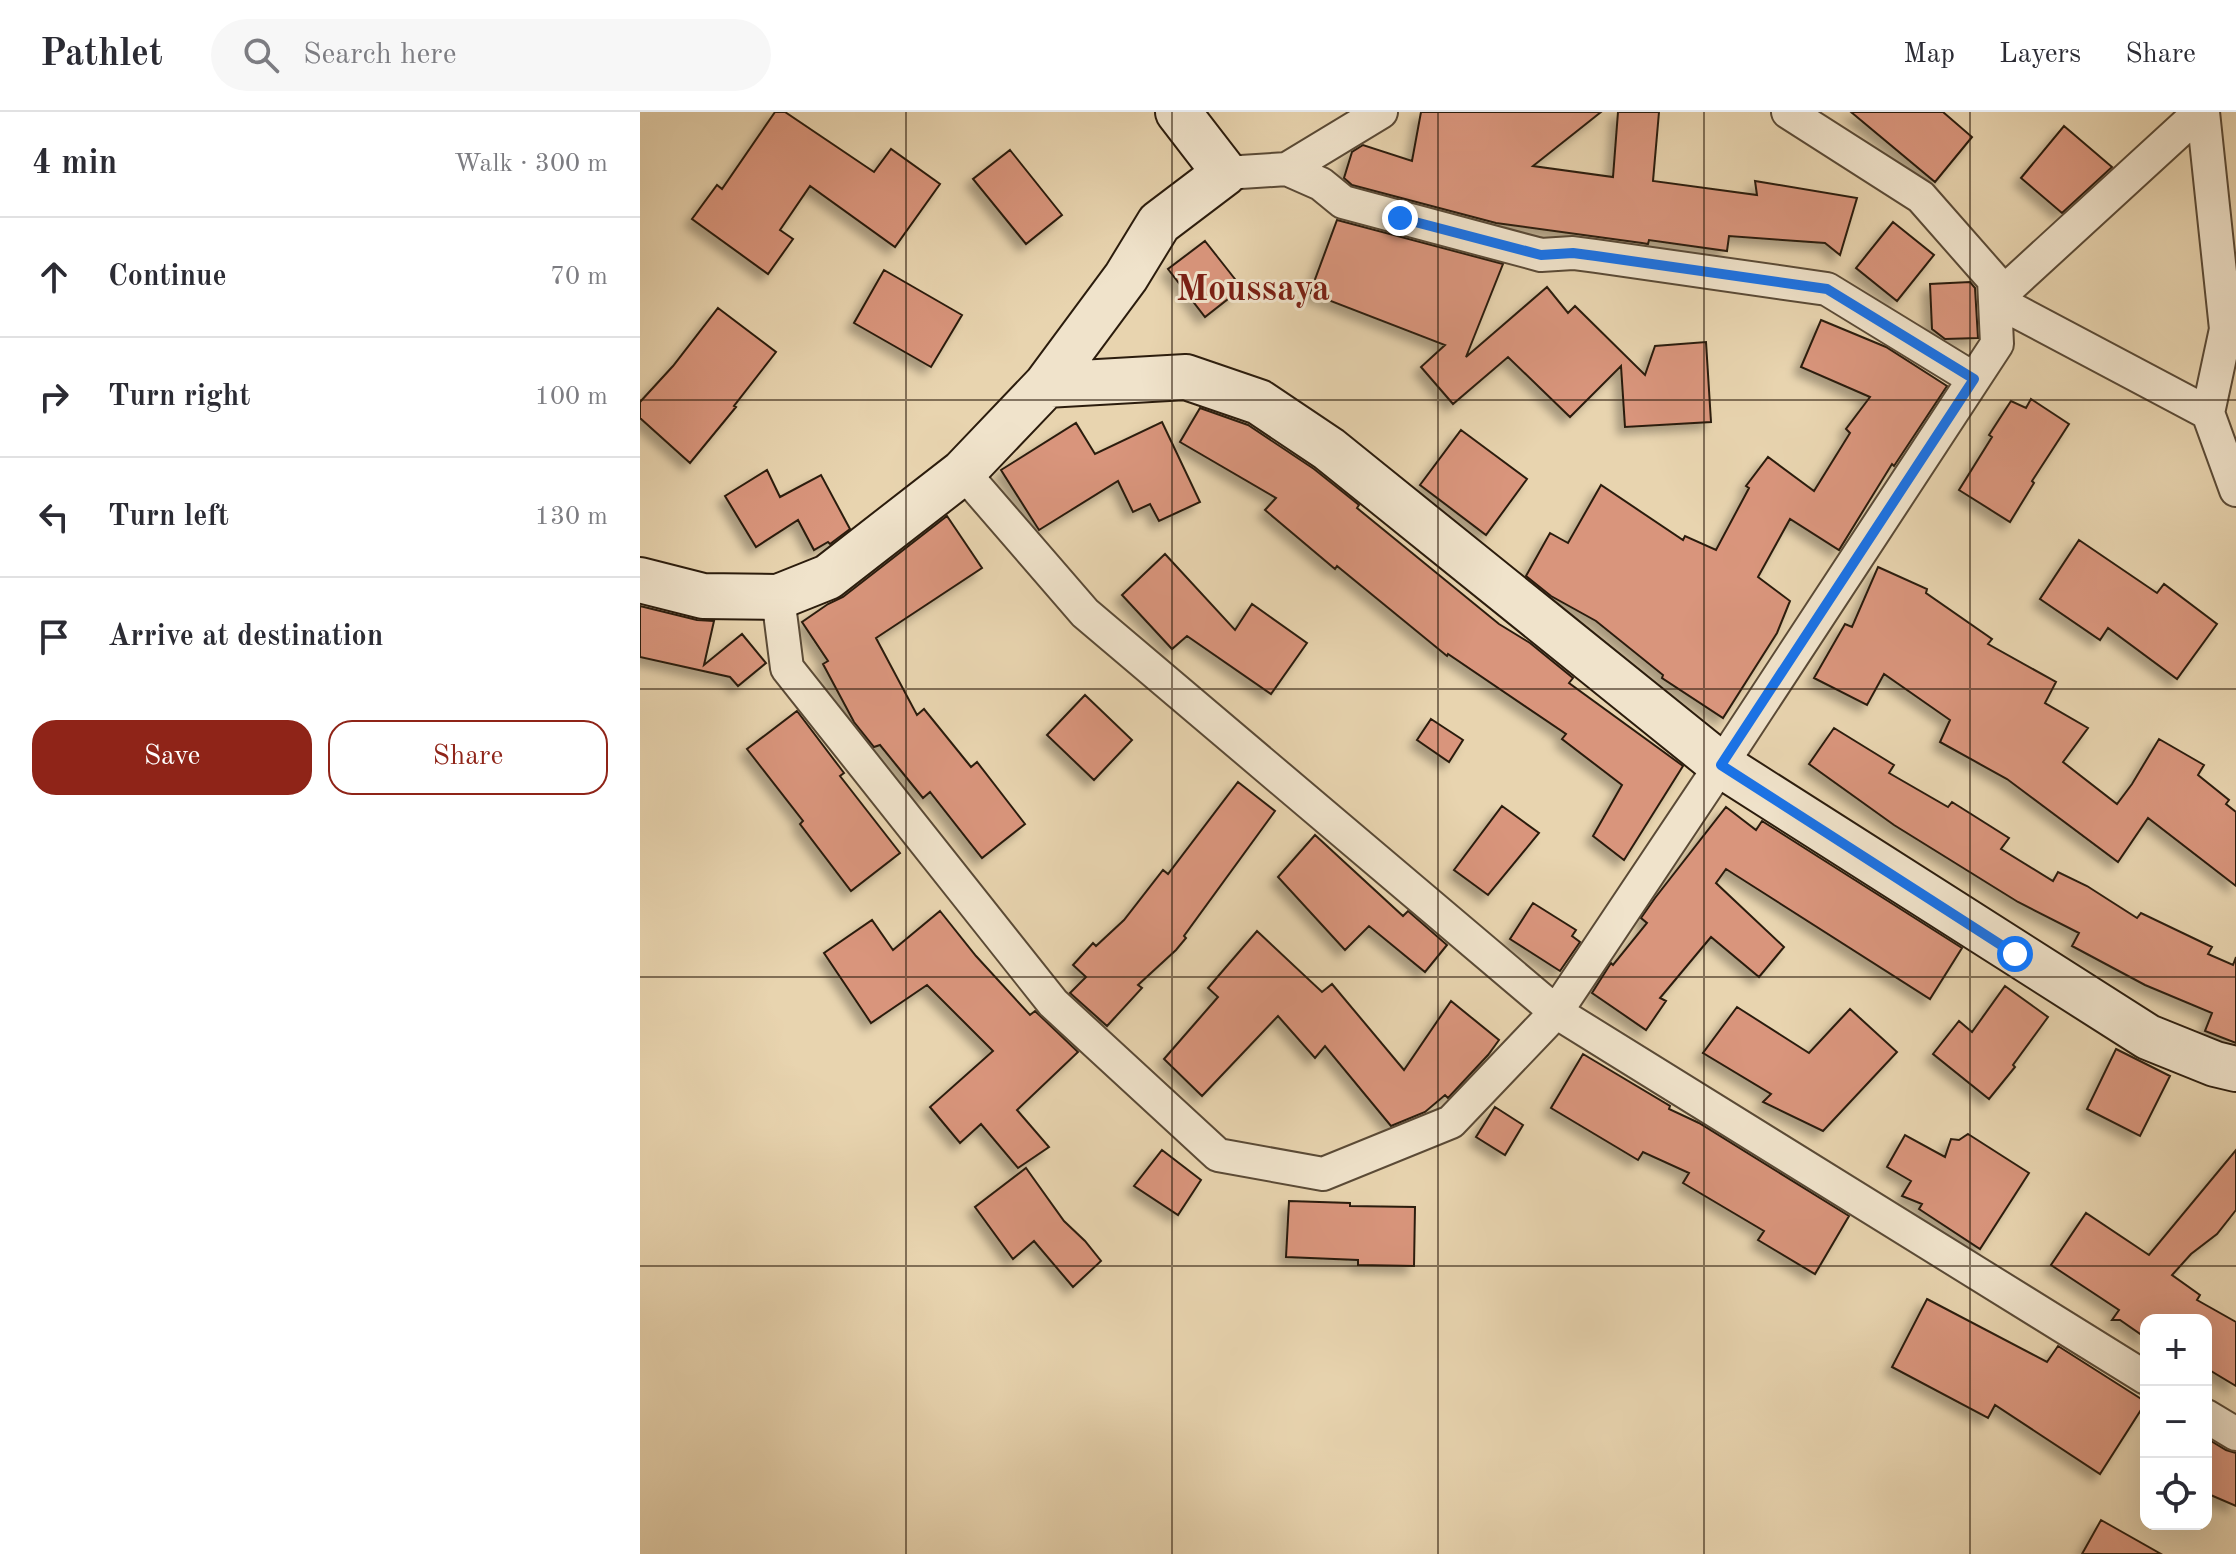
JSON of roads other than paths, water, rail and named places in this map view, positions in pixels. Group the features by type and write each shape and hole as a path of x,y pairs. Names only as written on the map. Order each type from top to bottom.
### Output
{"main road":[{"path":"640,580 703,596 778,597 828,577 963,472 1046,385 1126,277 1159,223 1225,173 1178,112"},
{"path":"1046,385 1186,377 1259,402 1329,449 1721,765 2148,1037 2229,1078"}],"street":[{"path":"778,597 787,668 1053,1003 1218,1155 1323,1174 1451,1122 1556,1012 1997,344 1994,280 1921,197 1788,112"},
{"path":"1995,300 2202,112"},
{"path":"2202,112 2226,329 2208,413 2236,490"},
{"path":"1287,169 1377,113"},
{"path":"1225,173 1287,169 1321,184 1343,202 1541,255 1573,253 1827,289 1974,379"},
{"path":"1995,300 2208,413"},
{"path":"963,472 1085,613 1556,1012 2140,1374"},
{"path":"2212,1420 2236,1434"}],"district":[{"name":"Moussaya","path":"1253,291"}]}
